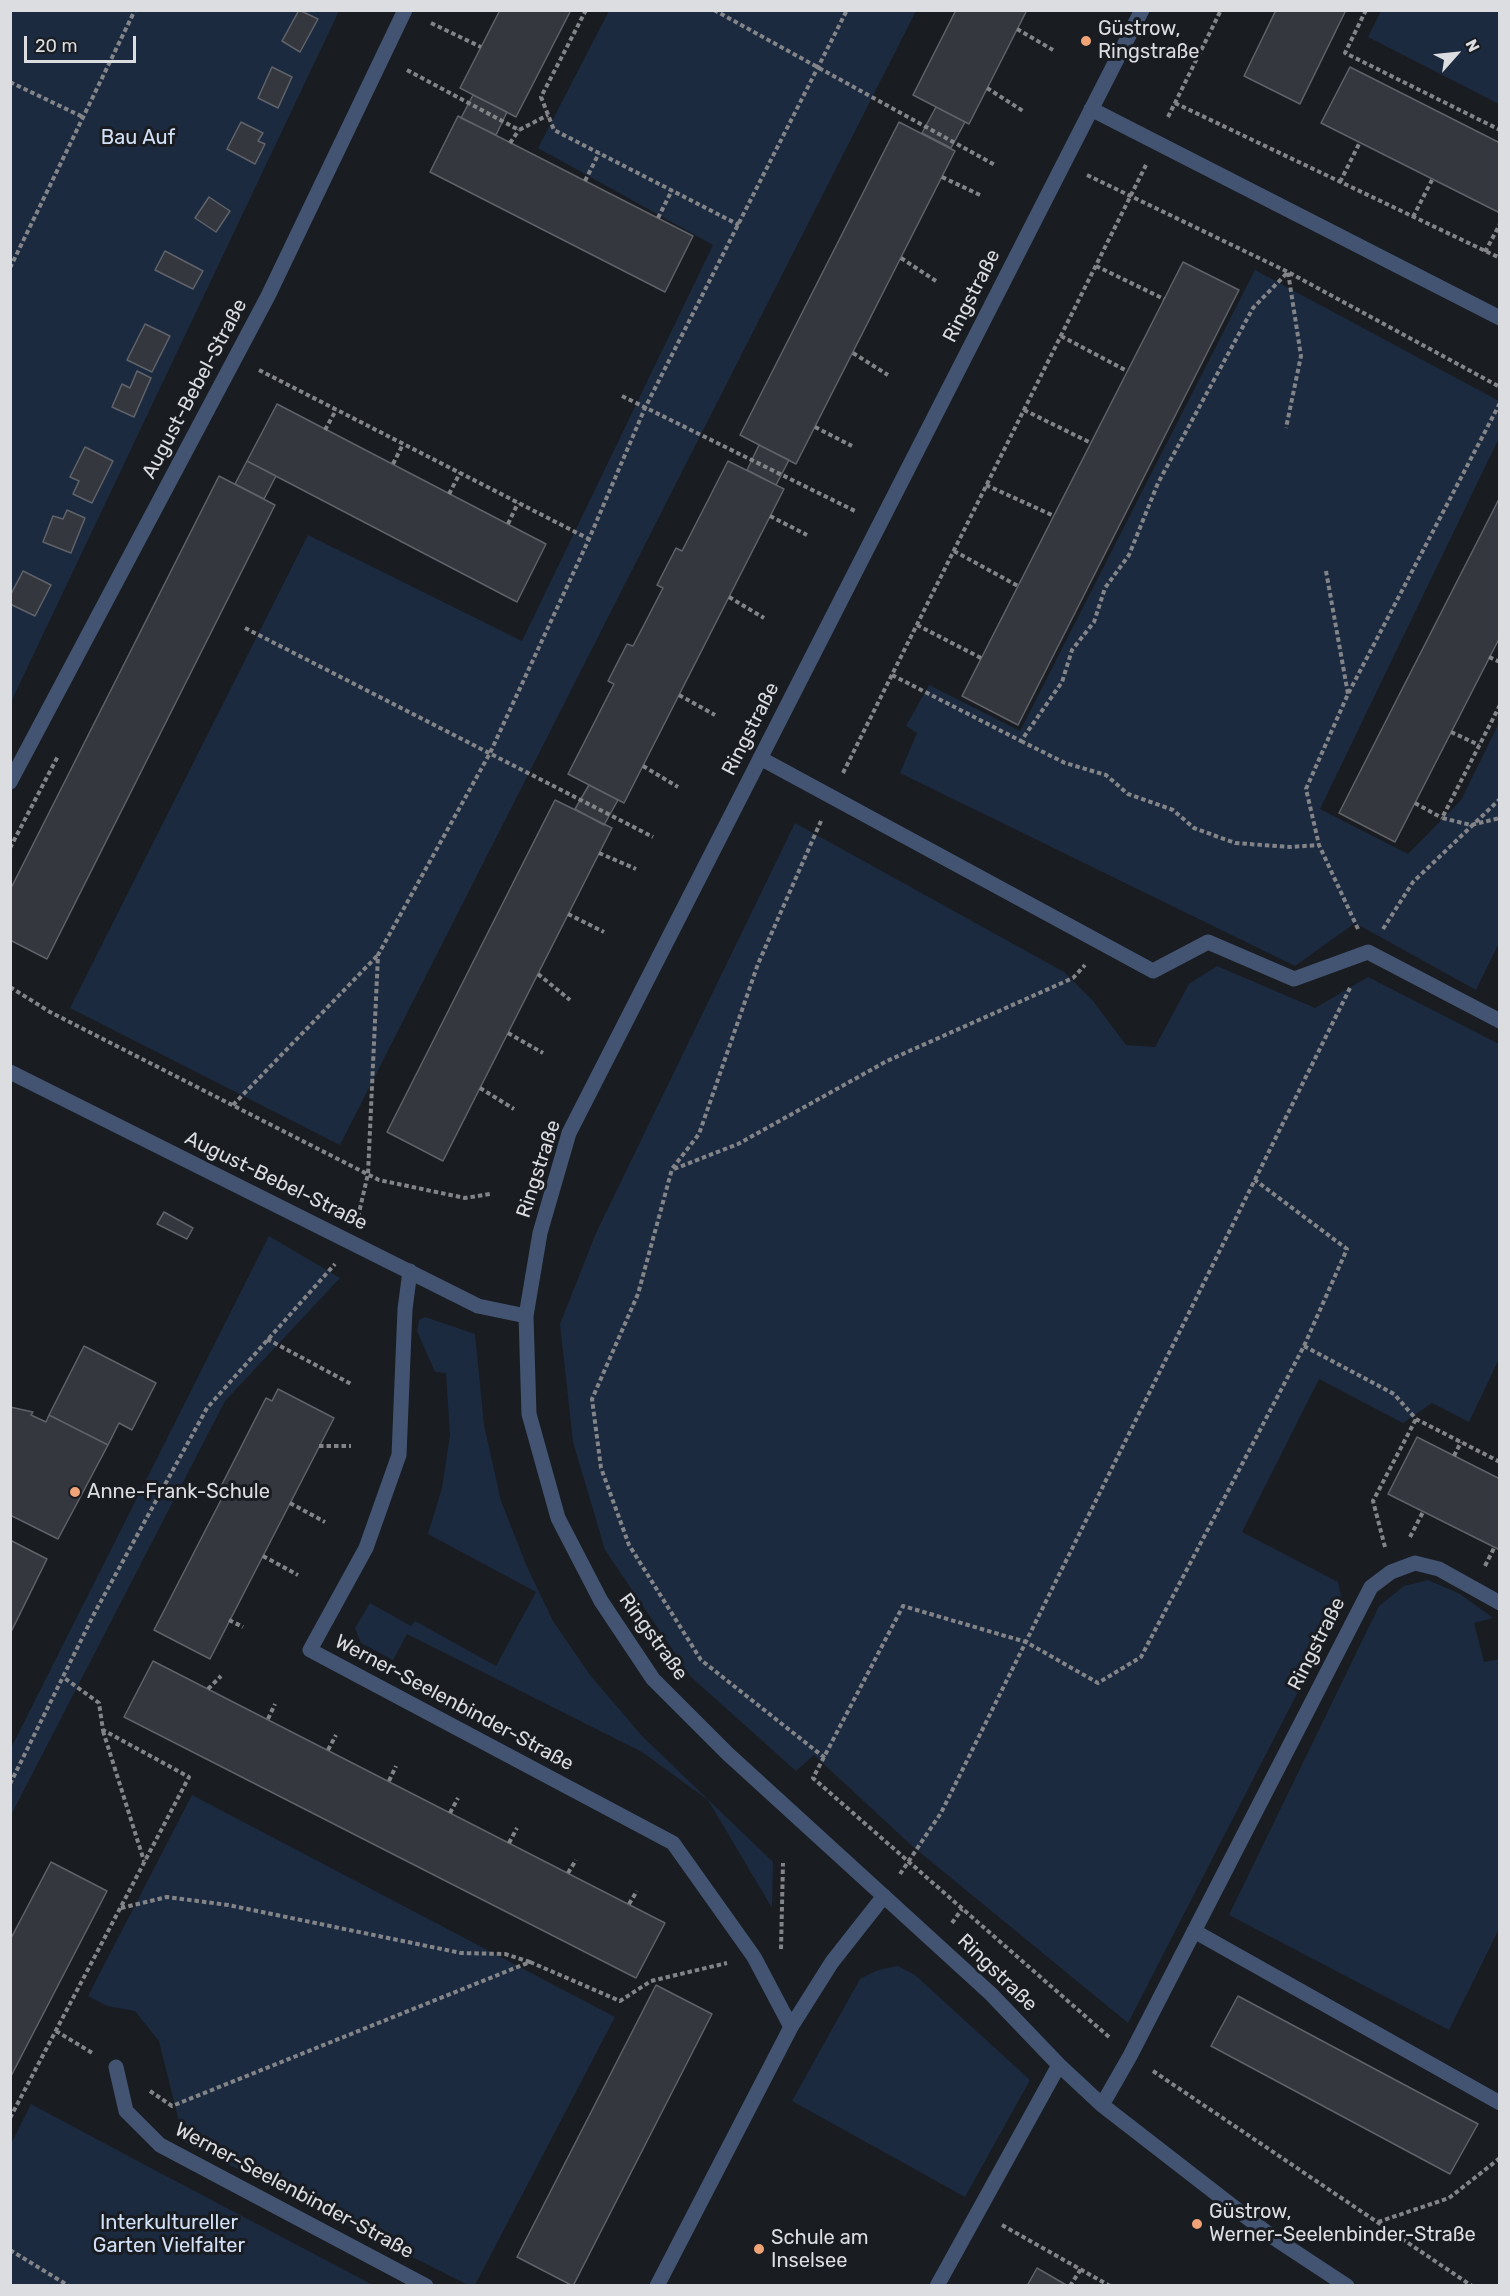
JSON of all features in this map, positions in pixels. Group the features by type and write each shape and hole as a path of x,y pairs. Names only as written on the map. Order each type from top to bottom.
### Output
{"street":[{"name":"August-Bebel-Straße","path":"10,782 268,296 405,10"},
{"name":"Ringstraße","path":"1142,10 569,1133 540,1233 526,1316 529,1414 558,1518 601,1601 653,1679 728,1754 991,1994 1059,2065 1102,2105 1271,2236 1347,2286"},
{"path":"1091,109 1500,318"},
{"path":"760,758 1152,971 1208,942 1294,980 1368,952 1500,1021"},
{"name":"August-Bebel-Straße","path":"10,1072 478,1306 526,1316"},
{"name":"Werner-Seelenbinder-Straße","path":"410,1271 405,1309 399,1455 366,1548 310,1650 673,1843 754,1957 791,2028"},
{"name":"Ringstraße","path":"1102,2105 1130,2056 1355,1614 1371,1587 1391,1572 1415,1563 1439,1569 1500,1602"},
{"path":"657,2286 791,2028 832,1962 884,1896"},
{"path":"1194,1931 1500,2103"},
{"path":"937,2286 1059,2065"},
{"name":"Werner-Seelenbinder-Straße","path":"116,2067 126,2111 160,2145 426,2286"}],"path":[{"path":"10,268 135,10"},
{"path":"586,10 541,97 554,130 739,225"},
{"path":"714,10 995,165"},
{"path":"233,1106 378,955 490,753 589,539 645,408 847,10"},
{"path":"825,1758 701,1660 629,1545 602,1468 592,1399 638,1294 672,1170 699,1134 758,964 832,796 1131,196 1221,10"},
{"path":"1366,10 1345,53 1500,129"},
{"path":"431,23 481,47"},
{"path":"1017,29 1053,50"},
{"path":"407,70 519,130"},
{"path":"10,82 83,117"},
{"path":"987,88 1023,111"},
{"path":"1175,103 1500,258"},
{"path":"510,143 519,130 548,115"},
{"path":"1340,182 1360,142"},
{"path":"585,181 599,153"},
{"path":"1064,164 1288,272 1500,387"},
{"path":"942,177 980,195"},
{"path":"1413,217 1432,180"},
{"path":"658,218 672,190"},
{"path":"1485,252 1500,224"},
{"path":"901,258 936,281"},
{"path":"1096,266 1164,299"},
{"path":"1286,428 1301,356 1288,272"},
{"path":"1021,741 1062,682 1072,650 1094,622 1105,588 1129,555 1158,483 1253,308 1288,272"},
{"path":"1061,336 1126,371"},
{"path":"853,352 888,375"},
{"path":"255,369 589,539"},
{"path":"622,396 880,523"},
{"path":"1368,952 1319,845 1306,789 1348,694 1500,403"},
{"path":"325,430 336,410"},
{"path":"1024,410 1091,442"},
{"path":"815,427 852,446"},
{"path":"393,464 403,444"},
{"path":"449,494 460,474"},
{"path":"986,485 1054,516"},
{"path":"508,524 518,503"},
{"path":"770,516 807,535"},
{"path":"954,551 1018,586"},
{"path":"1326,571 1348,694"},
{"path":"729,597 764,618"},
{"path":"917,625 981,658"},
{"path":"244,628 653,837"},
{"path":"1489,657 1500,662"},
{"path":"892,675 1065,762 1106,775 1128,794 1173,810 1194,828 1235,843 1290,847 1319,845"},
{"path":"679,695 715,715"},
{"path":"1443,818 1500,705"},
{"path":"1451,732 1479,745"},
{"path":"643,766 678,787"},
{"path":"884,1896 941,1813 1368,952 1413,882 1500,799"},
{"path":"1415,803 1443,818 1471,825 1500,818"},
{"path":"599,853 636,869"},
{"path":"568,914 604,932"},
{"path":"672,1170 738,1144 887,1061 1073,978 1103,944"},
{"path":"10,1784 95,1612 207,1408 339,1259 359,1213 368,1174 378,955"},
{"path":"538,974 570,1000"},
{"path":"10,987 50,1012 379,1180 465,1198 490,1194"},
{"path":"507,1033 543,1053"},
{"path":"480,1088 514,1109"},
{"path":"813,1778 903,1606 1026,1642 1098,1683 1141,1657 1304,1346 1347,1249 1255,1180"},
{"path":"267,1340 353,1385"},
{"path":"1304,1346 1394,1394 1416,1419 1500,1462"},
{"path":"1391,1572 1373,1501 1416,1419"},
{"path":"1454,1456 1461,1442"},
{"path":"319,1446 351,1446"},
{"path":"290,1503 325,1522"},
{"path":"263,1556 298,1575"},
{"path":"230,1620 243,1627"},
{"path":"208,1689 220,1676"},
{"path":"63,1677 99,1703 103,1730 145,1862"},
{"path":"268,1719 275,1704"},
{"path":"10,2118 189,1777 103,1730"},
{"path":"328,1750 336,1735"},
{"path":"388,1781 396,1766"},
{"path":"450,1813 458,1798"},
{"path":"509,1843 517,1828"},
{"path":"568,1873 576,1860"},
{"path":"120,1908 167,1897 228,1905 461,1953 505,1953 620,2001 651,1981 781,1949 783,1863"},
{"path":"629,1904 637,1890"},
{"path":"56,2031 116,2067 172,2106 530,1962"},
{"path":"1378,2222 1449,2198 1500,2158"},
{"path":"978,2212 1110,2286"},
{"path":"10,2250 69,2286"},
{"path":"1070,2286 1080,2269"}],"green space":[{"name":"Bau Auf","path":"11,11 339,11 11,702"},
{"path":"609,11 916,11 340,1145 70,1008 308,535 522,641 713,245 538,148"},
{"path":"1381,11 1499,11 1499,104 1368,37"},
{"path":"1255,270 1499,401 1499,438 1320,809 1408,854 1461,800 1499,723 1499,943 1476,990 1355,923 1295,966 900,773 917,733 906,726 929,685 1020,731"},
{"path":"795,823 1064,972 1093,1001 1126,1045 1155,1047 1189,984 1217,966 1315,1008 1368,977 1499,1044 1499,1359 1469,1422 1432,1403 1403,1423 1319,1379 1242,1532 1338,1582 1343,1604 1128,2023 911,1845 814,1755 796,1771 691,1677 605,1550 573,1442 560,1324 596,1233"},
{"path":"269,1236 340,1278 225,1401 11,1815 11,1748"},
{"path":"425,1317 475,1334 484,1425 501,1501 527,1567 553,1621 590,1675 642,1736 773,1862 772,1908 708,1800 642,1752 407,1634 393,1660 361,1643 355,1628 370,1603 411,1626 415,1621 496,1666 536,1592 428,1534 442,1488 450,1435 446,1373 435,1372 417,1331 419,1320"},
{"path":"1428,1580 1460,1594 1493,1618 1474,1623 1484,1662 1500,1659 1499,1929 1449,2030 1229,1915 1379,1606 1404,1586"},
{"path":"192,1795 615,2017 475,2285 468,2285 184,2142 159,2041 135,2011 107,2006 88,1996"},
{"path":"898,1966 915,1975 1030,2080 965,2197 792,2101 860,1979 878,1970"},
{"name":"Interkultureller Garten Vielfalter","path":"31,2104 373,2285 11,2285 11,2144"}],"building":[{"path":"299,10 318,19 300,52 282,41"},
{"path":"500,10 571,10 516,117 460,88"},
{"path":"956,10 1027,10 969,124 913,95"},
{"path":"1276,10 1346,10 1300,104 1244,76"},
{"path":"272,67 292,77 278,108 258,98"},
{"path":"1350,67 1500,143 1500,213 1321,123"},
{"path":"473,95 507,112 496,135 461,118"},
{"path":"936,107 965,122 951,148 922,133"},
{"path":"458,116 693,236 665,292 430,172"},
{"path":"241,122 263,133 258,141 265,144 255,164 227,149"},
{"path":"899,122 955,151 796,464 740,435"},
{"path":"209,197 230,211 216,232 195,218"},
{"path":"165,251 203,271 193,289 155,270"},
{"path":"1183,262 1239,290 1018,725 962,696"},
{"path":"145,324 170,336 152,372 127,360"},
{"path":"137,371 151,378 134,417 112,407 122,384 130,388"},
{"path":"277,404 546,544 517,602 247,461"},
{"path":"759,445 789,460 776,485 747,470"},
{"path":"85,447 113,461 92,503 73,494 79,481 70,477"},
{"path":"247,461 276,476 264,499 235,484"},
{"path":"728,461 784,489 624,803 568,774 614,684 608,681 627,644 633,646 663,588 657,585 676,548 682,551"},
{"path":"219,476 275,505 47,959 10,940 10,890"},
{"path":"1500,497 1500,637 1395,842 1339,813"},
{"path":"67,510 85,518 71,553 43,542 53,516 63,519"},
{"path":"23,571 51,585 35,616 10,604 10,596"},
{"path":"589,785 618,800 604,825 575,809"},
{"path":"555,800 612,828 443,1161 387,1132"},
{"path":"164,1212 193,1228 187,1239 157,1224"},
{"path":"84,1346 156,1383 132,1430 119,1423 108,1445 49,1415"},
{"path":"278,1389 334,1418 210,1659 154,1630 222,1498 216,1496 266,1398 272,1401"},
{"name":"Anne-Frank-Schule","path":"10,1407 33,1412 31,1415 46,1422 49,1415 108,1445 58,1539 10,1515"},
{"path":"1417,1437 1500,1479 1500,1550 1388,1494"},
{"path":"10,1540 47,1559 11,1632 10,1632"},
{"path":"153,1661 665,1923 636,1978 124,1717"},
{"path":"51,1862 107,1891 10,2078 10,1940"},
{"path":"656,1985 712,2014 573,2286 517,2257"},
{"path":"1238,1996 1478,2124 1450,2174 1211,2046"},
{"path":"1037,2268 1068,2286 1027,2286"}],"place":[{"name":"Güstrow, Ringstraße","path":"1086,41"},
{"name":"Anne-Frank-Schule","path":"75,1492"},
{"name":"Güstrow, Werner-Seelenbinder-Straße","path":"1197,2224"},
{"name":"Schule am Inselsee","path":"759,2249"}]}
